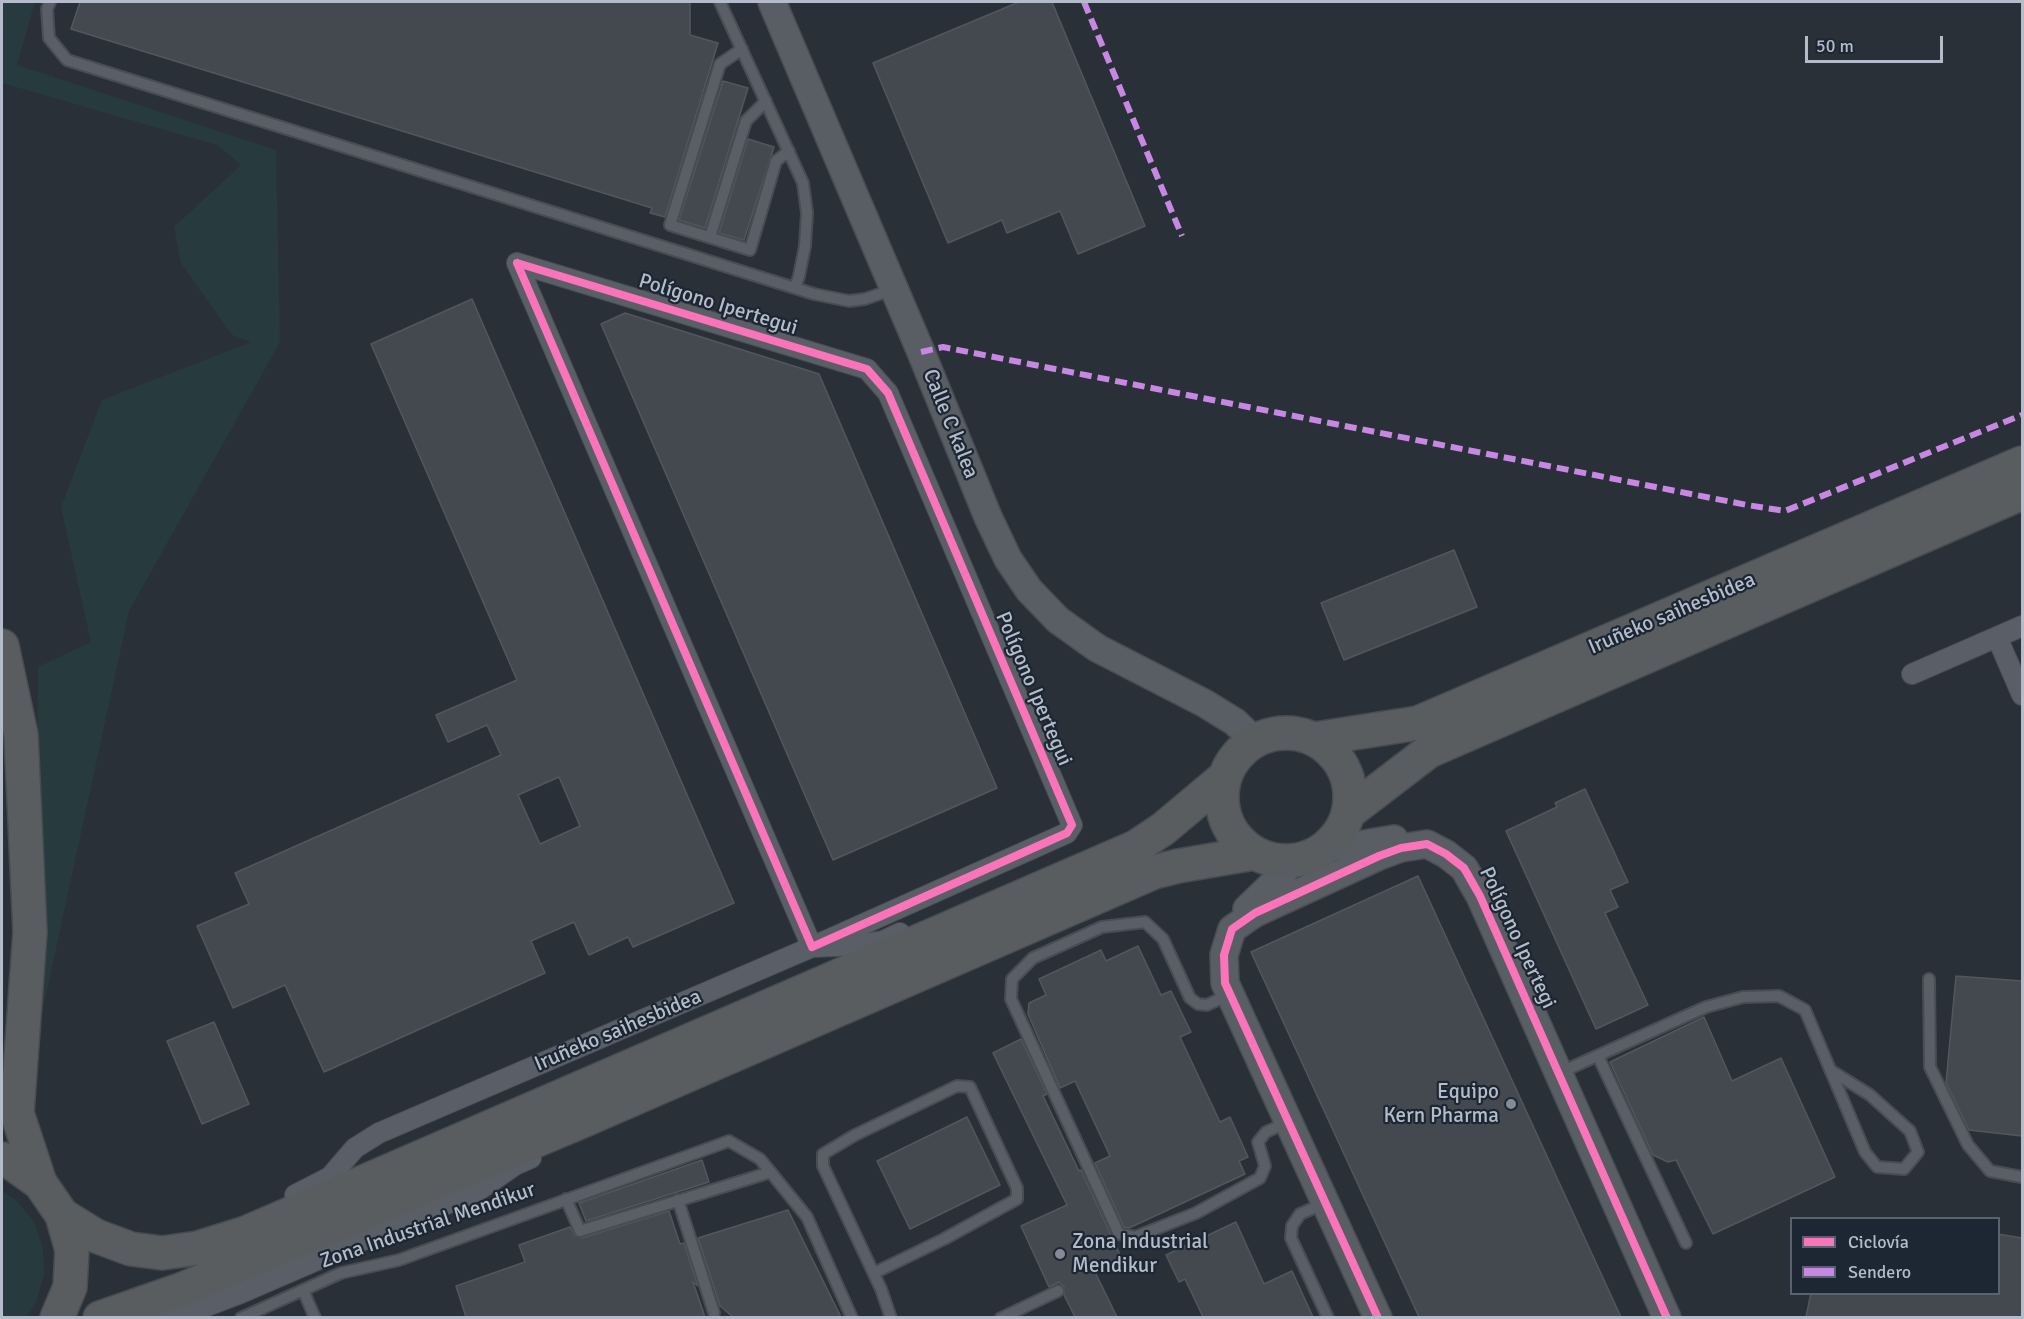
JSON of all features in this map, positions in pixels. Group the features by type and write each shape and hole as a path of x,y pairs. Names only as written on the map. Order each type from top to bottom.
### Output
{"highway":[{"name":"Iruñeko saihesbidea","path":"1315,739 1418,723 2022,463"},
{"name":"Iruñeko saihesbidea","path":"1348,813 1429,751 2022,493"},
{"path":"2,646 21,735 30,932 17,1113 40,1183 62,1215 72,1250 70,1287 57,1317"},
{"path":"1295,733 1315,739 1332,752 1345,770 1350,792 1348,813 1340,832 1327,846 1310,857 1291,861 1272,860 1255,853 1238,839 1226,820 1222,799 1225,777 1232,763 1242,750 1255,741 1274,734 1295,733"},
{"name":"Iruñeko saihesbidea","path":"62,1215 96,1236 131,1249 162,1253 198,1248 246,1233 1136,847 1225,777"},
{"path":"100,1317 183,1289 580,1122 1154,872 1255,853"},
{"path":"2,995 9,971 27,862"},
{"path":"2,1159 9,1161 40,1183"}],"street":[{"name":"Calle C kalea","path":"772,2 988,517 1008,559 1029,590 1058,620 1098,648 1204,703 1234,722 1255,741"},
{"name":"Polígono Ipertegui","path":"517,263 867,369 888,393 1072,825 1067,833 812,947 737,774 517,263"},
{"path":"1912,674 2022,626"},
{"path":"1997,637 2022,695"},
{"name":"Polígono Ipertegi","path":"1327,846 1347,847 1398,838 1427,844 1446,854 1464,868 1480,896 1667,1317"},
{"path":"1232,929 1255,913 1380,856 1401,848 1427,844"},
{"path":"1291,861 1281,876 1240,915 1232,929 1224,955 1225,983 1378,1317"},
{"name":"Iruñeko saihesbidea","path":"246,1233 258,1213 330,1177 356,1148 379,1133 812,947 859,945 882,941 946,913 1023,897"},
{"path":"115,1317 189,1313 241,1293 479,1190 515,1165 563,1143 580,1122"}],"lane":[{"path":"50,2 47,9 49,38 67,60 795,288 849,301 865,299 894,289"},
{"path":"720,2 803,183 807,213 805,246 795,288"},
{"path":"742,49 720,64 670,225 750,250 776,160 789,151"},
{"path":"710,237 746,121 766,101"},
{"path":"1230,994 1207,1005 1198,1004 1190,998 1162,939 1145,922 1101,927 1033,958 1012,978 1011,999 1119,1234 1136,1238 1196,1213 1260,1178 1265,1166 1258,1142 1266,1132 1289,1122"},
{"path":"1929,979 1930,1066 1968,1145 1990,1171 2022,1178"},
{"path":"1559,1073 1706,1007 1743,997 1779,996 1804,1010 1865,1152 1877,1167 1904,1168 1918,1152 1910,1131 1870,1095 1830,1070"},
{"path":"1598,1056 1686,1243"},
{"path":"874,1273 944,1239 1017,1199 1017,1188 970,1087 957,1086 855,1135 823,1154 823,1166 874,1273 891,1317"},
{"name":"Zona Industrial Mendikur","path":"241,1317 341,1273 399,1260 729,1141 760,1159 807,1217 852,1317"},
{"name":"Zona Industrial Mendikur","path":"566,1199 580,1231 771,1172"},
{"path":"678,1200 714,1313"},
{"path":"1326,1203 1300,1214 1292,1226 1290,1238 1328,1317"},
{"name":"Zona Industrial Mendikur","path":"303,1290 315,1317"},
{"path":"1002,1317 1058,1291"}],"green space":[{"path":"2,2 35,2 17,65 276,150 280,342 129,611 38,1032 38,667 91,642 61,507 102,400 251,342 232,335 181,263 174,227 241,165 217,145 2,83"},
{"path":"2,1191 17,1201 34,1222 43,1248 44,1274 37,1300 26,1317 2,1317"}],"building":[{"path":"80,2 690,2 690,35 718,43 665,217 650,213 652,208 71,29"},
{"path":"1019,2 1052,2 1145,226 1078,254 1060,211 1007,233 1002,220 948,243 873,63"},
{"path":"723,81 748,88 705,228 679,220"},
{"path":"748,139 774,147 744,240 719,233"},
{"path":"472,299 734,903 633,947 628,937 589,955 574,922 531,941 545,973 324,1072 285,985 233,1008 197,926 249,904 235,873 501,755 487,725 448,742 436,715 517,680 371,344","holes":["559,777 580,826 540,844 518,795"]},
{"path":"625,313 819,374 997,788 833,860 601,324"},
{"path":"1454,550 1477,607 1344,660 1321,603"},
{"path":"1585,789 1628,882 1610,890 1618,907 1605,913 1648,1005 1596,1029 1506,831 1557,807 1555,803"},
{"path":"1418,876 1621,1317 1419,1317 1251,952"},
{"path":"1138,946 1161,995 1171,991 1191,1032 1180,1037 1220,1122 1230,1117 1248,1157 1239,1161 1245,1174 1129,1228 1124,1227 1095,1163 1110,1156 1075,1081 1060,1088 1028,1014 1029,1003 1046,995 1039,979 1101,950 1106,961"},
{"path":"1956,976 2022,981 2022,1136 1969,1130 1946,1083"},
{"path":"1704,1017 1732,1081 1781,1058 1835,1177 1713,1234 1676,1160 1668,1162 1653,1155 1610,1062"},
{"path":"214,1022 249,1104 202,1124 167,1041"},
{"path":"1021,1039 1047,1094 1043,1096 1079,1171 1081,1170 1121,1257 1094,1270 1117,1317 1075,1317 1064,1295 1064,1287 1059,1282 1049,1287 1021,1226 1067,1205 993,1053"},
{"path":"967,1117 1000,1185 910,1229 877,1161"},
{"path":"702,1160 709,1182 586,1221 579,1203"},
{"path":"788,1210 841,1317 733,1317 720,1306 698,1238"},
{"path":"669,1211 680,1244 684,1243 698,1286 693,1282 705,1317 466,1317 456,1286 525,1262 519,1245 570,1227 575,1236 582,1238"},
{"path":"1236,1222 1264,1284 1292,1271 1313,1317 1203,1317 1185,1279 1179,1282 1166,1255"},
{"path":"2000,1234 2022,1238 2022,1317 1806,1317 1811,1295 2000,1295"}],"marked path":[{"path":"1084,2 1182,236"},
{"path":"921,352 943,347 1785,511 2022,415"}],"cycle path":[{"path":"517,263 867,369 888,393 1072,825 1067,833 812,947 517,263"},
{"path":"1378,1318 1225,983 1224,955 1232,929 1255,913 1379,856 1401,848 1427,844 1446,854 1464,868 1480,896 1667,1318"}],"place":[{"name":"Equipo Kern Pharma","path":"1511,1104"},
{"name":"Zona Industrial Mendikur","path":"1060,1254"}]}
